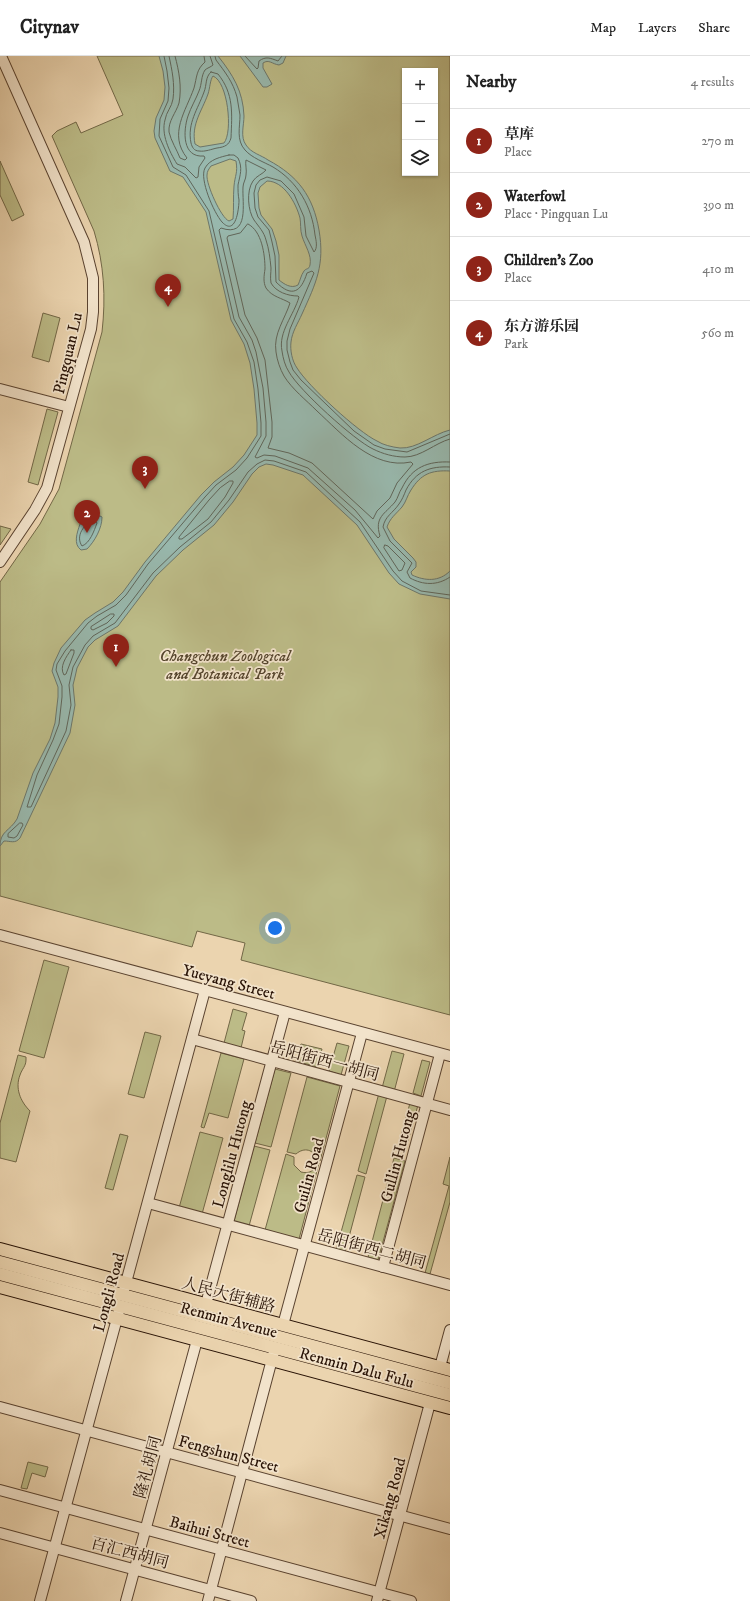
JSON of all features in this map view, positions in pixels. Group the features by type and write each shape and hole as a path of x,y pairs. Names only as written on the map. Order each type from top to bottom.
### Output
{"main road":[{"name":"人民大街辅路","path":"0,1249 445,1368"},
{"name":"Renmin Avenue","path":"0,1262 275,1348 450,1395"},
{"name":"Renmin Avenue","path":"0,1274 122,1301 450,1383"},
{"name":"Renmin Dalu Fulu","path":"0,1287 450,1408"}],"street":[{"name":"Pingquan Lu","path":"0,562 27,524 45,493 90,329 93,312 93,278 84,242 1,56"},
{"path":"0,389 69,407"},
{"name":"Yueyang Street","path":"0,935 445,1055"},
{"name":"Longli Road","path":"40,1601 205,990"},
{"name":"Longlilu Hutong","path":"206,1304 285,1012"},
{"name":"Guilin Road","path":"283,1325 362,1033"},
{"name":"岳阳街西一胡同","path":"192,1039 450,1110"},
{"name":"Gullin Hutong","path":"383,1267 427,1103 445,1055"},
{"name":"岳阳街西二胡同","path":"148,1203 450,1285"},
{"path":"445,1368 450,1330"},
{"name":"隆礼胡同","path":"126,1601 197,1340"},
{"path":"208,1601 275,1348"},
{"name":"Xikang Road","path":"378,1597 430,1403"},
{"name":"Fengshun Street","path":"0,1407 450,1528"},
{"name":"Baihui Street","path":"0,1490 221,1550 378,1597 411,1601"},
{"name":"百汇西胡同","path":"0,1533 251,1601"}],"green space":[{"name":"Changchun Zoological and Botanical Park","path":"97,56 450,56 450,1015 241,960 245,943 197,931 192,947 0,896 0,582 40,524 59,489 102,332 104,293 102,268 94,231 52,136 57,131 76,122 81,133 123,115"},
{"path":"0,161 24,215 12,221 0,195"},
{"path":"43,313 60,318 49,362 32,357"},
{"path":"47,409 58,412 38,485 28,482"},
{"path":"0,526 11,529 0,545"},
{"path":"44,960 69,967 44,1058 19,1051"},
{"path":"233,1009 247,1013 242,1030 245,1031 241,1048 224,1043"},
{"path":"145,1032 161,1036 144,1098 128,1094"},
{"path":"337,1043 349,1046 341,1075 329,1071"},
{"path":"301,1044 322,1049 317,1067 296,1061"},
{"path":"392,1051 404,1054 394,1092 382,1088"},
{"path":"221,1053 244,1059 228,1118 209,1113 204,1128 201,1127"},
{"path":"18,1055 26,1057 26,1062 19,1080 18,1089 21,1099 30,1111 16,1162 0,1158 0,1123"},
{"path":"422,1060 430,1062 421,1096 413,1093"},
{"path":"275,1069 291,1073 271,1147 255,1143"},
{"path":"307,1077 340,1086 320,1161 317,1160 314,1153 308,1150 302,1150 296,1154 287,1152"},
{"path":"379,1093 387,1096 366,1174 358,1171"},
{"path":"410,1103 418,1105 408,1141 400,1139"},
{"path":"200,1132 223,1138 202,1214 179,1208"},
{"path":"120,1134 128,1136 113,1190 105,1188"},
{"path":"254,1146 270,1150 249,1226 234,1221"},
{"path":"286,1154 294,1157 294,1165 301,1172 307,1173 311,1171 315,1168 317,1163 319,1163 299,1239 265,1230"},
{"path":"450,1157 450,1202 430,1274 425,1273 449,1186 443,1184"},
{"path":"394,1158 405,1161 378,1260 368,1257"},
{"path":"357,1175 365,1177 345,1252 336,1250"},
{"path":"28,1462 48,1467 45,1477 32,1473 27,1489 21,1488"}],"water":[{"path":"159,56 218,56 233,77 242,99 244,116 244,142 253,152 279,166 296,180 313,207 321,242 320,264 315,283 294,331 291,345 294,362 303,376 322,397 346,419 369,436 385,445 406,448 419,444 450,430 450,471 432,472 419,480 387,527 394,539 416,562 416,567 411,572 412,575 427,579 437,579 446,575 450,571 450,599 420,594 399,584 389,573 357,525 303,475 273,465 266,464 259,467 252,474 233,502 214,525 183,550 156,576 118,626 95,640 88,647 77,668 73,685 75,705 70,733 20,838 15,842 4,841 0,846 2,837 17,819 33,773 50,739 55,723 58,687 52,671 61,648 85,620 113,602 123,592 145,562 201,495 214,482 233,467 244,455 257,435 254,389 250,363 244,344 231,320 206,212 183,177 170,171 155,138 154,131 156,118 164,100 165,87","holes":["213,76 218,80 222,87 228,108 227,137 224,143 200,147 195,144 194,130 208,94","230,159 236,161 237,168 234,186 233,219 229,221 218,208 209,186 207,174 211,166","267,181 279,185 284,189 296,206 300,218 301,234 309,254 310,261 309,268 302,274 298,285 288,286 279,280 279,255 276,241 272,229 261,215 259,208 258,193 260,187"]},
{"path":"240,56 286,56 283,63 279,65 269,62 263,63 263,68 272,84 267,87 263,87"},
{"path":"90,517 102,517 101,526 93,542 87,549 81,550 76,542 80,524"}],"place":[{"name":"东方游乐园","path":"168,307"},
{"name":"Children's Zoo","path":"145,489"},
{"name":"Waterfowl","path":"87,533"},
{"name":"草库","path":"116,667"}]}
